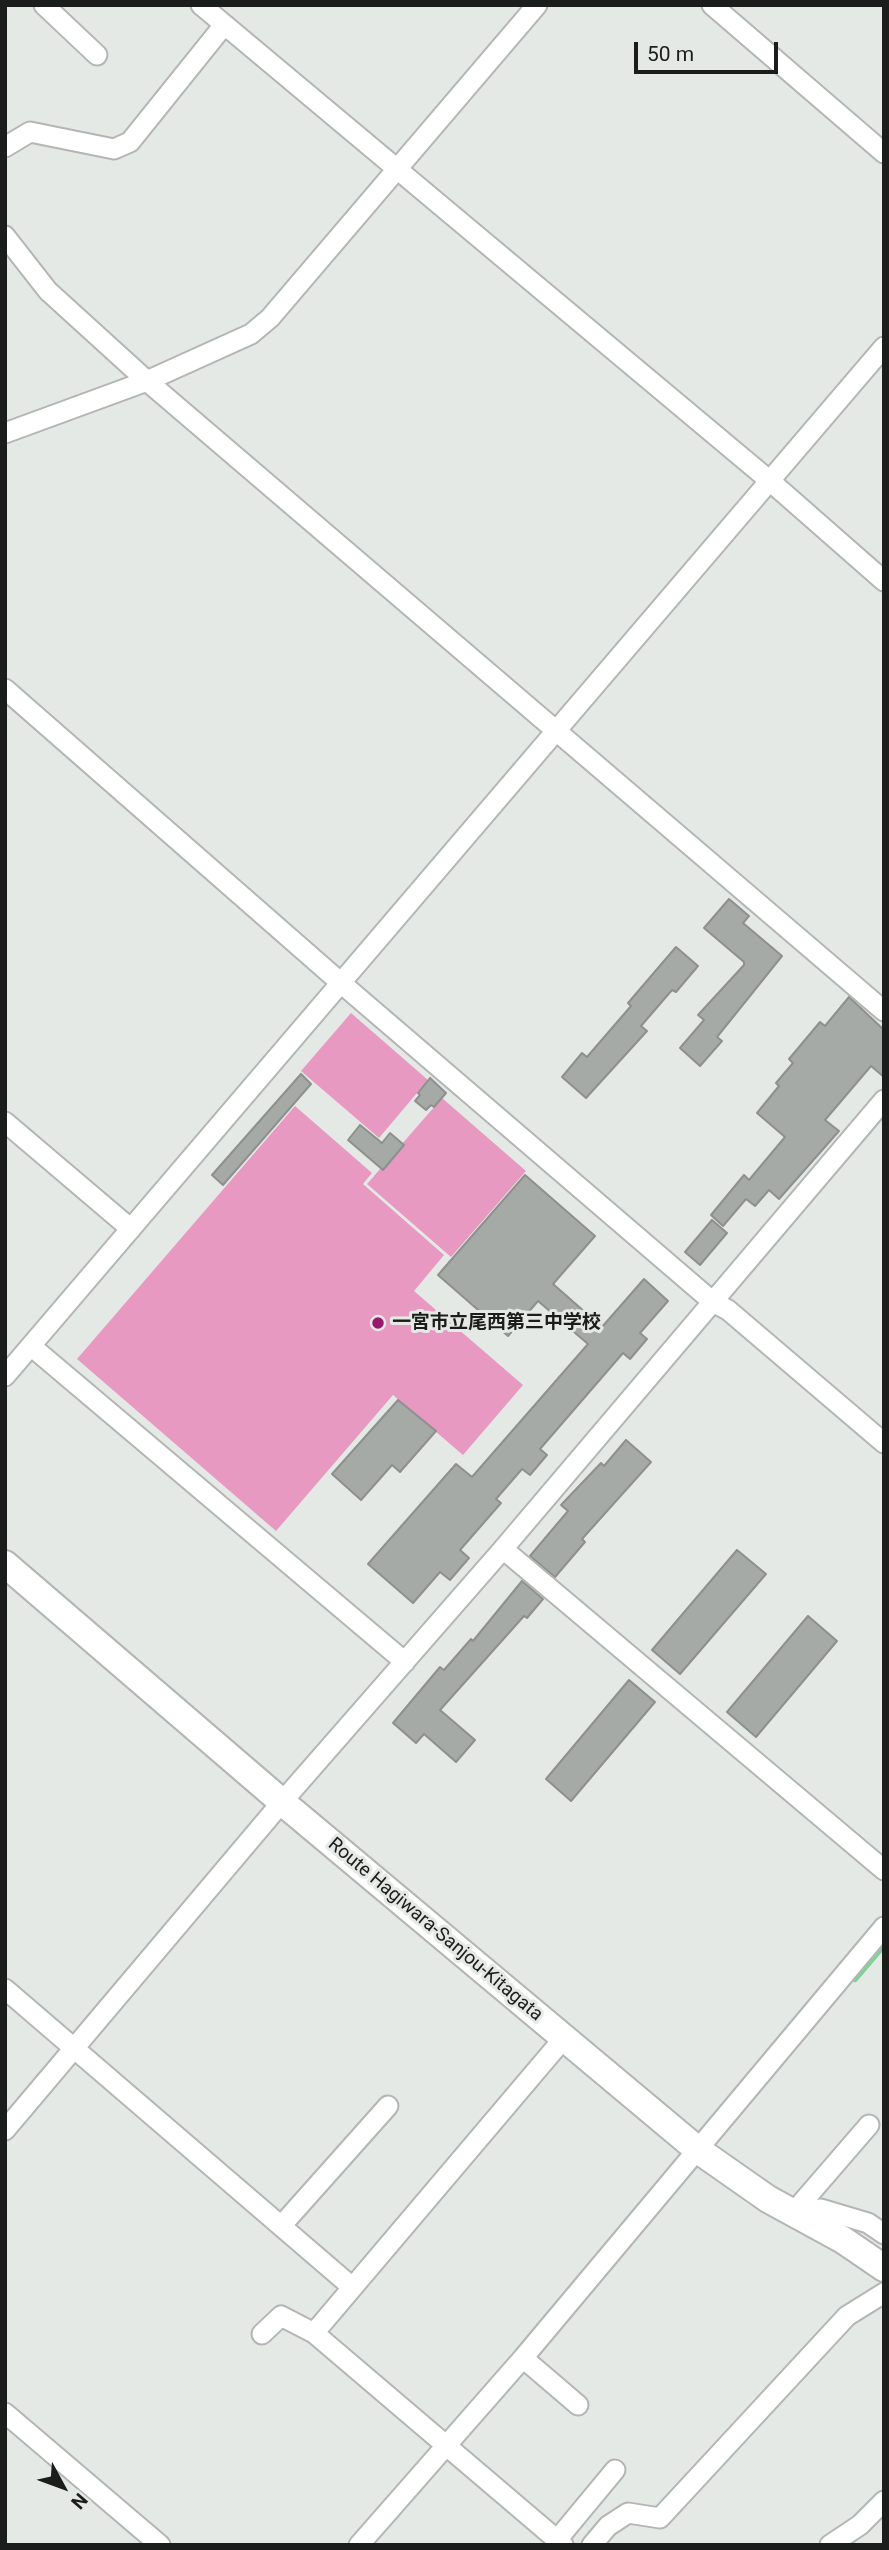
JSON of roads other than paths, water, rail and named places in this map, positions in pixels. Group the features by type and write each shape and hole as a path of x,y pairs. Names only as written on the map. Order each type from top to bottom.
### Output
{"main road":[{"name":"Route Hagiwara-Sanjou-Kitagata","path":"5,1564 282,1802 698,2150 768,2199 843,2240 884,2268"}],"street":[{"path":"44,5 97,55"},
{"path":"201,5 770,481 884,581"},
{"path":"5,433 147,381 251,334 270,318 537,5"},
{"path":"712,5 884,153"},
{"path":"5,147 30,132 114,149 131,142 224,25"},
{"path":"5,236 48,291 147,381 884,1011"},
{"path":"5,1376 884,347"},
{"path":"5,690 713,1302 728,1310 884,1443"},
{"path":"5,2130 282,1802 503,1549 884,1100"},
{"path":"5,1122 131,1229"},
{"path":"31,1346 405,1662"},
{"path":"503,1549 884,1870"},
{"path":"359,2545 523,2358 884,1927"},
{"path":"5,1989 352,2287"},
{"path":"314,2333 564,2038"},
{"path":"282,2225 388,2106"},
{"path":"793,2213 869,2125"},
{"path":"793,2213 821,2209 868,2223 884,2234"},
{"path":"592,2545 608,2526 628,2513 660,2518 847,2316 884,2293"},
{"path":"262,2334 281,2316 314,2333 560,2542 615,2470"},
{"path":"523,2358 578,2404"},
{"path":"5,2413 160,2545"},
{"path":"830,2545 860,2525 884,2501"}],"waterway":[{"path":"855,1979 884,1945"}],"place":[{"name":"一宮市立尾西第三中学校","path":"378,1323"}]}
